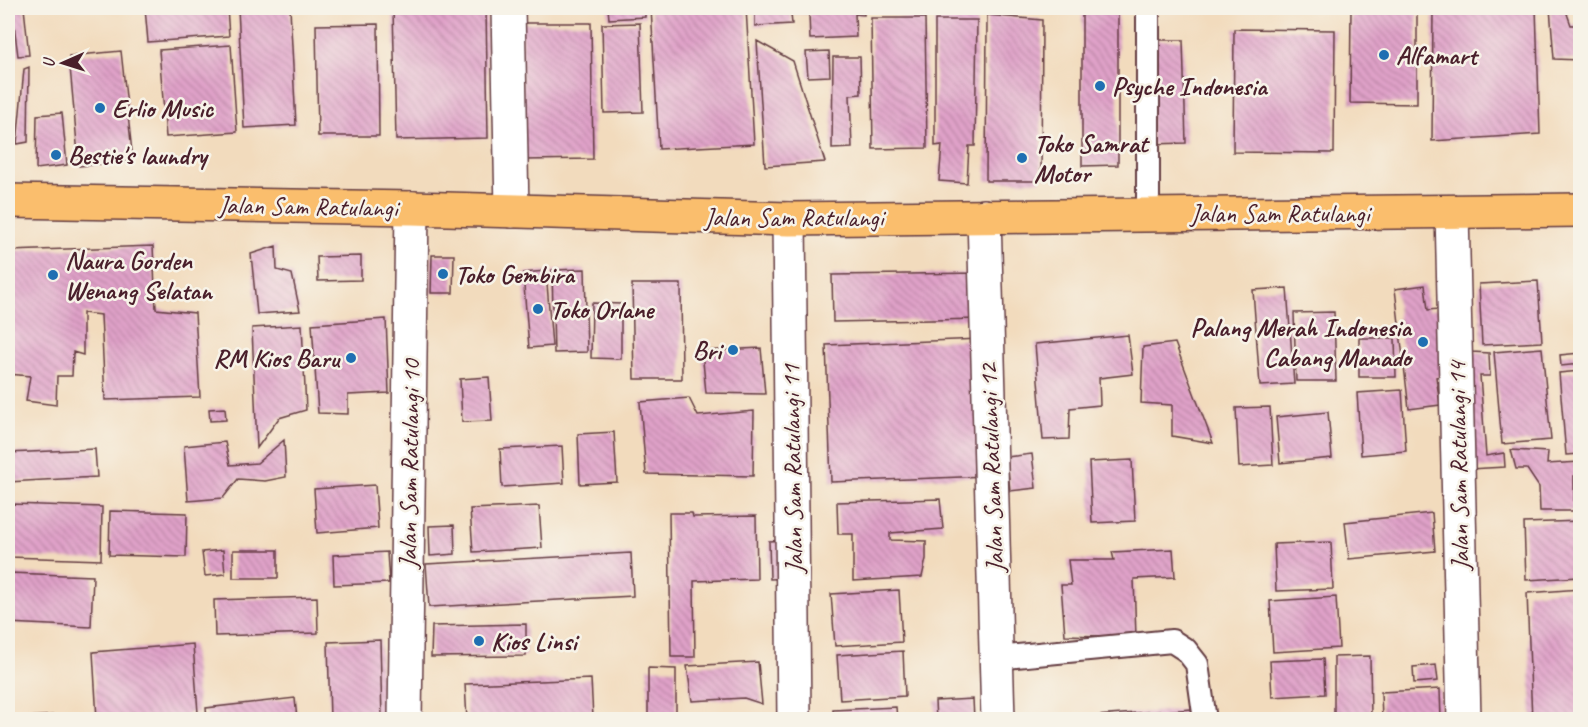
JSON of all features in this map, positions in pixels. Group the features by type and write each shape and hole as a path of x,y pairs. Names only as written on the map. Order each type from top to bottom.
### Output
{"main road":[{"name":"Jalan Sam Ratulangi","path":"8,201 412,208 789,219 1581,210"}],"street":[{"path":"508,8 512,211"},
{"name":"Jalan Sam Ratulangi 10","path":"405,720 412,208"},
{"name":"Jalan Sam Ratulangi 14","path":"1452,212 1464,720"},
{"name":"Jalan Sam Ratulangi 12","path":"984,216 998,720"},
{"name":"Jalan Sam Ratulangi 11","path":"789,219 794,720"}],"lane":[{"path":"1148,8 1148,214"},
{"path":"996,658 1172,641 1186,650 1197,664 1205,720"}],"building":[{"path":"12,8 24,8 29,55 18,56"},
{"path":"145,8 227,8 229,36 148,42"},
{"path":"238,8 290,8 296,125 244,128"},
{"path":"393,8 486,8 488,138 396,140"},
{"path":"608,8 645,8 645,17 609,19"},
{"path":"651,8 746,8 754,144 659,149"},
{"path":"755,8 864,8 864,15 855,14 856,37 810,39 809,14 791,14 792,24 755,26"},
{"name":"Psyche Indonesia","path":"1082,8 1118,8 1118,165 1082,166"},
{"name":"Alfamart","path":"1351,8 1417,8 1417,104 1350,103"},
{"path":"1433,8 1536,8 1540,134 1432,141"},
{"path":"1550,8 1565,8 1571,25 1580,25 1580,60 1554,59"},
{"path":"987,15 1042,20 1041,181 986,181"},
{"path":"871,18 925,18 927,148 873,149"},
{"path":"935,20 977,20 975,146 969,146 967,183 939,181 942,145 935,146"},
{"path":"521,23 591,23 593,159 523,160"},
{"path":"640,23 643,112 604,113 602,24"},
{"path":"378,24 379,136 318,136 316,25"},
{"path":"1234,29 1335,30 1334,153 1233,152"},
{"path":"1149,40 1183,40 1186,143 1152,144"},
{"path":"757,41 793,61 825,162 765,166"},
{"path":"231,45 237,132 166,137 159,50"},
{"name":"Erlio Music","path":"121,51 133,161 79,166 69,56"},
{"path":"829,51 830,76 808,77 806,52"},
{"path":"833,57 860,57 861,94 850,95 852,148 832,149"},
{"path":"29,67 28,142 17,144 24,69"},
{"path":"62,113 67,165 36,169 37,115"},
{"path":"153,246 156,309 195,313 200,397 105,400 101,315 83,313 83,355 73,352 72,376 57,376 56,405 26,401 30,376 8,374 9,251"},
{"path":"276,246 277,270 292,274 300,311 257,314 251,254"},
{"name":"Toko Gembira","path":"432,255 454,255 453,293 431,293"},
{"path":"361,256 361,280 318,281 317,257"},
{"path":"585,269 587,352 554,353 552,270"},
{"name":"Toko Orlane","path":"546,271 552,346 529,348 523,273"},
{"path":"981,273 981,319 833,322 832,275"},
{"path":"1538,281 1542,342 1482,345 1479,284"},
{"path":"632,284 681,284 682,379 634,379"},
{"name":"Palang Merah Indonesia Cabang Manado","path":"1425,285 1428,310 1439,309 1449,375 1436,377 1440,405 1409,409 1395,289"},
{"path":"1287,288 1294,384 1260,386 1253,290"},
{"path":"592,303 621,304 621,359 591,358"},
{"path":"1334,312 1336,381 1296,381 1294,313"},
{"name":"RM Kios Baru","path":"386,319 389,393 348,395 348,414 318,413 312,324"},
{"path":"302,325 306,410 279,418 257,448 252,328"},
{"path":"1128,335 1133,374 1099,378 1100,405 1070,408 1069,439 1043,440 1035,344"},
{"path":"1359,338 1395,338 1396,377 1359,377"},
{"path":"981,339 987,476 831,482 826,345"},
{"path":"1472,340 1472,352 1489,353 1490,376 1480,376 1486,456 1504,453 1505,467 1469,469 1459,343"},
{"path":"1175,343 1213,443 1172,436 1172,405 1141,403 1143,347"},
{"path":"761,348 765,394 706,393 702,351"},
{"path":"1542,348 1551,440 1502,444 1494,352"},
{"path":"1580,353 1580,364 1561,366 1560,355"},
{"path":"1580,371 1580,454 1566,455 1559,373"},
{"path":"489,377 492,421 462,422 460,379"},
{"path":"1402,390 1406,451 1361,455 1357,393"},
{"path":"689,398 698,416 754,411 753,476 646,474 640,402"},
{"path":"1270,407 1273,465 1239,467 1236,408"},
{"path":"225,408 226,420 210,421 209,409"},
{"path":"1328,412 1332,458 1280,463 1276,417"},
{"path":"614,432 617,482 580,484 578,434"},
{"path":"284,440 286,477 265,481 238,479 223,498 188,501 184,446 225,442 230,465 257,463"},
{"path":"562,446 564,483 502,487 500,449"},
{"path":"95,449 97,477 8,482 8,453"},
{"path":"1511,450 1548,452 1547,464 1580,462 1580,475 1574,476 1574,511 1540,511 1539,487 1527,469 1516,469"},
{"path":"1032,454 1036,488 1010,491 1007,457"},
{"path":"1132,460 1135,521 1092,523 1089,462"},
{"path":"375,485 378,528 317,533 314,489"},
{"path":"940,499 943,529 890,533 890,540 926,541 926,559 922,577 853,581 853,534 838,534 837,502"},
{"path":"11,504 102,507 101,560 9,557"},
{"path":"539,506 542,548 473,552 470,509"},
{"path":"110,511 187,513 186,557 109,555"},
{"path":"669,513 692,513 693,517 756,516 757,579 694,581 695,657 671,657"},
{"path":"1432,513 1435,551 1349,559 1345,522"},
{"path":"1580,521 1580,577 1526,580 1524,523"},
{"path":"454,525 455,554 430,556 429,526"},
{"path":"789,540 790,578 770,579 769,541"},
{"path":"1331,542 1333,589 1276,591 1274,544"},
{"path":"1173,549 1175,577 1134,579 1136,637 1065,635 1061,585 1071,585 1068,560 1114,560 1112,552"},
{"path":"223,550 225,574 205,576 202,552"},
{"path":"233,550 278,550 278,578 233,578"},
{"path":"387,552 389,583 334,585 333,555"},
{"path":"631,553 633,596 429,607 426,564"},
{"path":"8,573 93,576 91,627 8,623"},
{"path":"1580,589 1580,642 1577,642 1580,720 1532,720 1527,593"},
{"path":"899,590 902,642 835,646 831,594"},
{"path":"317,597 318,633 215,636 214,600"},
{"path":"1336,597 1339,648 1273,652 1270,601"},
{"name":"Kios Linsi","path":"526,624 526,656 431,657 432,626"},
{"path":"380,640 382,719 330,720 328,642"},
{"path":"193,644 198,713 188,713 188,720 97,719 93,652"},
{"path":"903,651 905,696 840,700 837,655"},
{"path":"1370,656 1371,720 1334,720 1334,657"},
{"path":"1323,659 1325,694 1272,697 1270,661"},
{"path":"758,662 762,704 744,698 692,701 687,666"},
{"path":"1436,665 1438,681 1414,683 1413,667"},
{"path":"648,668 676,669 676,720 648,720"},
{"path":"591,679 593,718 467,720 465,684"},
{"path":"1440,689 1441,720 1382,720 1381,692"},
{"path":"295,698 297,720 207,720 206,708"},
{"path":"973,699 974,720 936,720 935,701"},
{"path":"896,707 897,720 833,720 833,710"},
{"path":"1192,709 1193,720 1067,720 1067,718"},
{"path":"86,713 87,720 14,720 14,718"}],"place":[{"name":"Alfamart","path":"1384,55"},
{"name":"Psyche Indonesia","path":"1100,86"},
{"name":"Erlio Music","path":"100,108"},
{"name":"Bestie's laundry","path":"56,155"},
{"name":"Toko Samrat Motor","path":"1022,158"},
{"name":"Toko Gembira","path":"443,274"},
{"name":"Naura Gorden Wenang Selatan","path":"53,275"},
{"name":"Toko Orlane","path":"538,309"},
{"name":"Palang Merah Indonesia Cabang Manado","path":"1423,342"},
{"name":"Bri","path":"733,350"},
{"name":"RM Kios Baru","path":"351,358"},
{"name":"Kios Linsi","path":"479,641"}]}
